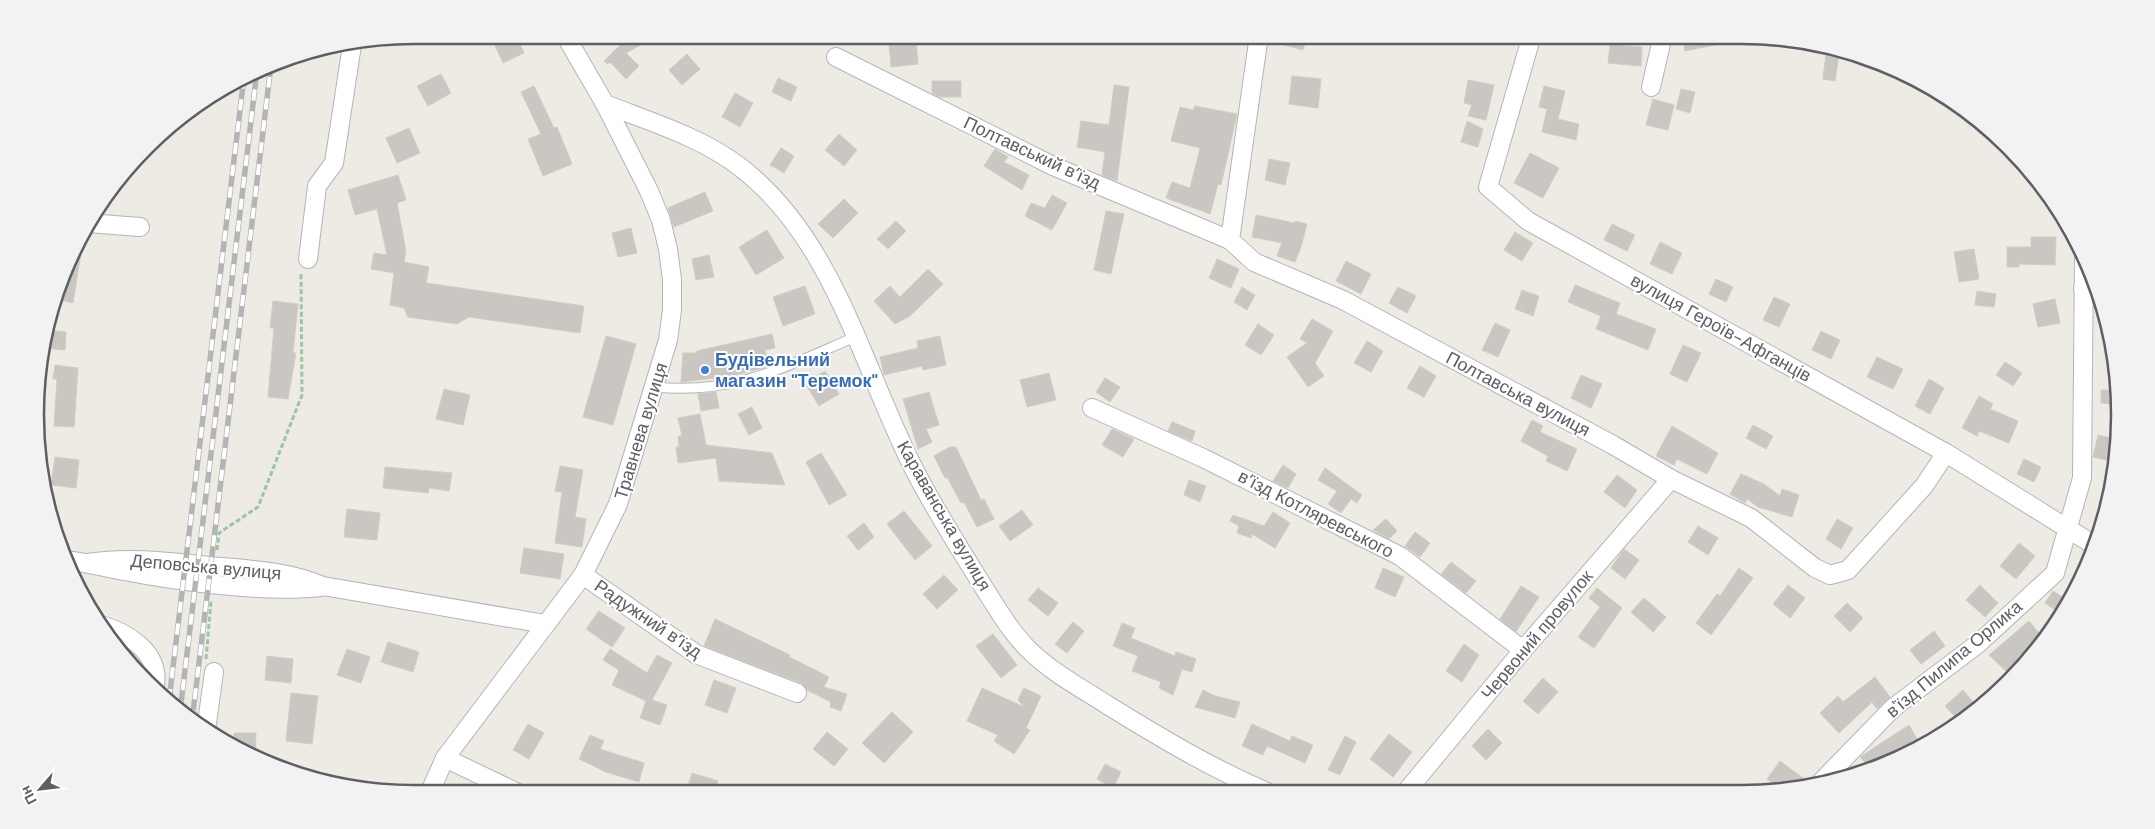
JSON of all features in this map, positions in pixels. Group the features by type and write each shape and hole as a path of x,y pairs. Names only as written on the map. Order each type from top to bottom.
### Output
{"street":[{"name":"Травнева вулиця","path":"433,785 445,758 583,575 618,504 668,340 672,310 672,280 668,249 661,220 650,191 605,104 570,44"},
{"path":"1230,240 1258,44"},
{"name":"вулиця Героїв-Афганців","path":"1529,44 1488,186 1528,221 1946,453 2089,542"},
{"path":"1651,87 1660,44"},
{"path":"308,259 317,186 334,164 351,49"},
{"name":"Полтавський в’їзд","path":"836,58 1053,166 1230,240"},
{"name":"Караванська вулиця","path":"605,104 707,144 741,168 771,195 796,226 829,279 911,464 962,552 1027,648 1058,673 1179,749 1222,773 1250,785"},
{"path":"96,224 140,227"},
{"name":"Полтавська вулиця","path":"1230,240 1254,262 1343,300 1613,445 1671,479 1751,518 1815,568 1830,575 1848,570 1924,486 1946,453"},
{"name":"в'їзд Пилипа Орлика","path":"1829,774 1893,708 1979,643 2055,573 2082,478 2084,275"},
{"path":"2084,288 2090,290"},
{"name":"в’їзд Котляревського","path":"1092,408 1202,458 1400,556 1523,650"},
{"name":"Червоний провулок","path":"1412,785 1523,650 1671,479"},
{"name":"Деповська вулиця","path":"74,561 88,562 125,559 272,571 300,577 323,586 545,624"},
{"name":"Радужний в’їзд","path":"583,575 696,654 797,693"},
{"path":"114,631 131,639 146,650 156,676 156,680"},
{"path":"207,722 214,672"},
{"path":"445,758 501,785"}],"lane":[{"path":"655,387 675,389 733,385 780,370 855,337"}],"path":[{"path":"216,553 219,533 258,507 302,395 301,270 308,259"},
{"path":"212,592 205,665 214,672"}],"building":[{"path":"494,44 520,44 524,53 503,63"},
{"path":"621,44 642,44 626,53 639,66 626,79 610,62 607,64 604,61"},
{"path":"889,44 916,44 918,64 891,67"},
{"path":"1280,44 1305,44 1303,50"},
{"path":"1684,44 1719,44 1685,51"},
{"path":"1610,45 1642,47 1641,66 1608,63"},
{"path":"687,54 700,69 682,85 669,70"},
{"path":"1826,54 1839,57 1835,81 1823,79"},
{"path":"441,74 451,93 428,106 417,86"},
{"path":"1292,76 1321,79 1318,108 1289,104"},
{"path":"778,78 797,87 791,101 772,92"},
{"path":"1468,80 1494,85 1486,120 1468,116 1472,105 1464,103"},
{"path":"932,81 961,81 961,97 939,97 932,93"},
{"path":"1114,85 1129,87 1117,181 1102,175 1105,152 1077,147 1081,121 1109,125"},
{"path":"534,86 554,128 557,127 572,164 543,176 528,139 541,134 521,92"},
{"path":"1544,86 1565,91 1558,119 1579,124 1576,140 1542,132 1547,109 1539,107"},
{"path":"1681,89 1695,92 1690,113 1676,109"},
{"path":"735,93 753,103 740,127 722,117"},
{"path":"1653,99 1674,105 1668,130 1646,125"},
{"path":"1195,106 1237,114 1221,185 1218,184 1210,214 1166,198 1172,182 1190,188 1200,148 1171,141 1180,107 1193,110"},
{"path":"1467,121 1483,129 1478,147 1461,142"},
{"path":"409,128 420,153 397,163 386,138"},
{"path":"839,134 857,150 844,166 825,150"},
{"path":"781,148 794,156 784,173 770,165"},
{"path":"995,149 1008,157 1004,162 1029,175 1022,190 984,166"},
{"path":"1530,153 1559,168 1543,198 1514,183"},
{"path":"1269,159 1290,163 1285,185 1265,180"},
{"path":"398,175 406,200 397,203 406,251 404,262 429,267 426,283 584,306 580,333 469,317 457,324 408,317 404,308 390,305 394,273 371,269 374,253 387,255 377,209 355,215 348,190"},
{"path":"705,192 713,211 674,227 668,208"},
{"path":"1052,195 1067,203 1052,230 1025,216 1031,203 1045,208"},
{"path":"844,199 858,213 833,238 818,224"},
{"path":"1106,211 1124,214 1111,274 1094,270"},
{"path":"1256,215 1307,224 1295,262 1277,256 1282,243 1252,237"},
{"path":"896,221 906,231 888,249 877,239"},
{"path":"1612,224 1635,235 1627,251 1604,240"},
{"path":"631,228 637,253 618,257 612,233"},
{"path":"767,230 784,258 756,275 739,247"},
{"path":"1515,232 1533,243 1522,261 1504,250"},
{"path":"2031,237 2056,237 2055,265 2019,264 2019,267 2007,267 2007,247 2031,247"},
{"path":"1660,242 1682,253 1672,274 1650,264"},
{"path":"1974,249 1979,279 1959,282 1954,252"},
{"path":"81,253 73,303 61,301"},
{"path":"709,255 714,277 696,280 692,259"},
{"path":"1217,259 1239,269 1231,288 1209,278"},
{"path":"1346,261 1371,274 1361,294 1336,281"},
{"path":"928,269 943,284 910,316 895,324 874,301 890,286 900,297"},
{"path":"1716,279 1733,287 1726,302 1709,294"},
{"path":"1575,285 1620,303 1616,314 1656,329 1648,350 1596,329 1601,316 1568,302"},
{"path":"805,286 815,314 783,326 773,297"},
{"path":"1242,287 1255,295 1247,310 1234,302"},
{"path":"1398,287 1416,296 1407,313 1389,303"},
{"path":"1522,290 1539,296 1533,316 1515,309"},
{"path":"1977,291 1996,294 1994,307 1975,305"},
{"path":"1774,297 1790,304 1779,327 1763,320"},
{"path":"2055,299 2060,323 2038,327 2033,304"},
{"path":"273,301 298,304 293,353 296,353 288,399 268,397 274,328 270,328"},
{"path":"1312,319 1333,331 1315,363 1324,376 1308,387 1287,357 1307,343 1300,339"},
{"path":"1495,323 1510,330 1498,357 1482,350"},
{"path":"1258,324 1274,335 1261,355 1245,345"},
{"path":"53,331 66,332 65,350 50,349"},
{"path":"1821,331 1840,340 1831,359 1812,350"},
{"path":"772,334 775,348 765,350 769,366 733,376 681,382 683,353 697,353 697,351"},
{"path":"606,336 636,344 613,425 583,417"},
{"path":"940,336 946,365 923,370 922,366 884,375 880,357 918,348 917,341"},
{"path":"1367,341 1383,351 1371,372 1354,363"},
{"path":"1683,345 1701,353 1687,382 1670,374"},
{"path":"1877,357 1903,369 1893,389 1867,377"},
{"path":"2005,362 2022,373 2013,386 1996,375"},
{"path":"55,365 78,368 74,427 54,426 57,379 53,379"},
{"path":"1420,366 1436,376 1424,397 1407,388"},
{"path":"825,371 839,394 819,406 805,383"},
{"path":"1049,373 1056,400 1027,407 1020,380"},
{"path":"1581,375 1602,384 1591,408 1571,398"},
{"path":"1105,378 1120,387 1110,402 1096,392"},
{"path":"1929,379 1944,388 1930,414 1915,406"},
{"path":"444,389 470,395 463,425 436,419"},
{"path":"2101,390 2110,390 2111,404 2101,403"},
{"path":"716,392 719,408 701,411 698,394"},
{"path":"929,392 939,425 926,429 932,442 918,449 903,399"},
{"path":"1979,396 1993,404 1990,409 2018,421 2009,443 1979,431 1977,436 1962,428"},
{"path":"752,407 762,428 749,435 738,414"},
{"path":"700,414 706,445 772,453 785,485 719,481 716,458 678,463 676,447 679,447 678,436 682,436 678,418"},
{"path":"1532,420 1543,426 1540,432 1577,449 1567,471 1546,461 1548,456 1521,441"},
{"path":"1172,422 1195,431 1192,441 1168,431"},
{"path":"1753,425 1773,436 1766,449 1746,438"},
{"path":"1672,426 1718,453 1707,474 1677,459 1674,465 1656,456"},
{"path":"1112,429 1134,439 1123,457 1102,445"},
{"path":"2098,435 2110,438 2108,460 2093,457"},
{"path":"950,447 956,447 981,500 984,499 994,519 977,527 964,502 961,503 947,477 945,478 934,456"},
{"path":"821,453 847,495 829,505 806,462"},
{"path":"55,457 79,460 76,488 51,485"},
{"path":"2024,459 2041,467 2034,482 2017,474"},
{"path":"1283,465 1296,474 1288,488 1273,481"},
{"path":"560,466 583,470 575,517 586,519 582,547 555,543 562,492 555,491"},
{"path":"385,467 452,473 449,491 429,488 428,493 383,488"},
{"path":"1325,468 1362,495 1357,503 1351,499 1341,513 1328,504 1337,491 1318,480"},
{"path":"1741,474 1764,484 1780,496 1782,489 1799,495 1792,517 1758,507 1747,499 1745,503 1730,494"},
{"path":"1617,475 1637,490 1625,508 1604,492"},
{"path":"1189,480 1206,486 1200,502 1184,495"},
{"path":"347,509 380,513 377,540 344,537"},
{"path":"1022,510 1033,525 1010,541 999,526"},
{"path":"904,511 932,546 915,560 887,524"},
{"path":"1273,512 1290,523 1275,548 1252,534 1251,538 1237,533 1239,526 1230,521 1233,515 1264,526"},
{"path":"1386,519 1397,531 1389,539 1373,530"},
{"path":"1837,519 1853,528 1841,549 1826,539"},
{"path":"864,523 874,537 858,550 847,536"},
{"path":"1698,526 1718,538 1708,555 1688,542"},
{"path":"1415,532 1430,543 1420,557 1405,546"},
{"path":"2019,543 2035,556 2016,579 2000,566"},
{"path":"524,548 564,554 560,579 520,573"},
{"path":"1624,549 1639,560 1625,579 1611,568"},
{"path":"1451,562 1476,581 1466,593 1441,574"},
{"path":"1383,568 1404,577 1395,597 1375,588"},
{"path":"1739,568 1753,578 1711,635 1696,623 1717,594 1720,596"},
{"path":"944,575 958,590 937,609 923,594"},
{"path":"1788,585 1805,598 1790,618 1773,604"},
{"path":"1980,585 1998,603 1985,617 1966,600"},
{"path":"1521,586 1539,597 1516,632 1500,619"},
{"path":"1038,588 1058,603 1048,616 1028,600"},
{"path":"1597,588 1622,608 1594,648 1578,637 1600,607 1589,598"},
{"path":"2053,591 2063,598 2055,610 2045,603"},
{"path":"1644,598 1666,617 1653,632 1631,612"},
{"path":"1847,603 1863,618 1850,632 1834,616"},
{"path":"599,611 625,628 612,647 586,629"},
{"path":"715,619 790,655 789,657 829,677 824,687 847,694 841,711 830,707 831,702 807,690 801,683 704,646"},
{"path":"2029,621 2039,634 2007,672 1989,655"},
{"path":"1073,622 1084,631 1067,653 1055,644"},
{"path":"1122,623 1135,628 1131,638 1175,656 1176,652 1196,659 1192,672 1182,669 1173,695 1159,688 1161,682 1132,671 1138,656 1113,646"},
{"path":"1934,631 1945,646 1921,664 1910,650"},
{"path":"993,634 1017,665 1001,678 976,646"},
{"path":"388,642 419,652 413,672 381,662"},
{"path":"1464,644 1479,655 1462,682 1446,671"},
{"path":"347,649 370,657 361,683 337,675"},
{"path":"610,649 647,673 657,655 672,663 652,700 667,705 660,725 640,718 646,701 612,685 619,670 603,660"},
{"path":"267,656 293,659 291,683 265,680"},
{"path":"1875,677 1890,697 1877,709 1872,702 1839,733 1820,713 1838,696 1843,702"},
{"path":"1543,678 1558,692 1538,714 1523,701"},
{"path":"714,680 736,688 727,713 705,705"},
{"path":"982,688 1024,707 1018,700 1024,688 1041,696 1026,728 1030,730 1014,754 994,741 998,735 967,721"},
{"path":"1203,690 1215,696 1240,702 1235,718 1195,707"},
{"path":"1963,690 1974,703 1955,717 1945,706"},
{"path":"291,693 318,696 312,744 286,741"},
{"path":"892,712 913,732 884,763 862,743"},
{"path":"528,724 544,733 529,759 513,750"},
{"path":"1252,724 1290,741 1292,736 1313,745 1305,763 1267,746 1263,755 1242,746"},
{"path":"1909,725 1918,740 1866,764 1860,757"},
{"path":"1488,729 1502,743 1486,760 1472,746"},
{"path":"827,732 848,749 834,766 813,749"},
{"path":"234,733 256,733 255,749 251,747 234,738"},
{"path":"1389,734 1412,752 1393,777 1370,759"},
{"path":"590,735 604,741 600,749 644,763 639,782 606,772 579,759"},
{"path":"1345,736 1356,742 1340,775 1328,770"},
{"path":"1780,761 1803,778 1802,780 1773,783 1767,779"},
{"path":"1105,764 1121,772 1114,785 1108,785 1097,779"},
{"path":"692,773 718,781 717,785 688,785"}],"railway":[{"path":"193,712 270,73"},
{"path":"181,702 256,80"},
{"path":"170,693 243,86"}],"place":[{"name":"Будівельний магазин \"Теремок\"","path":"705,370"}]}
